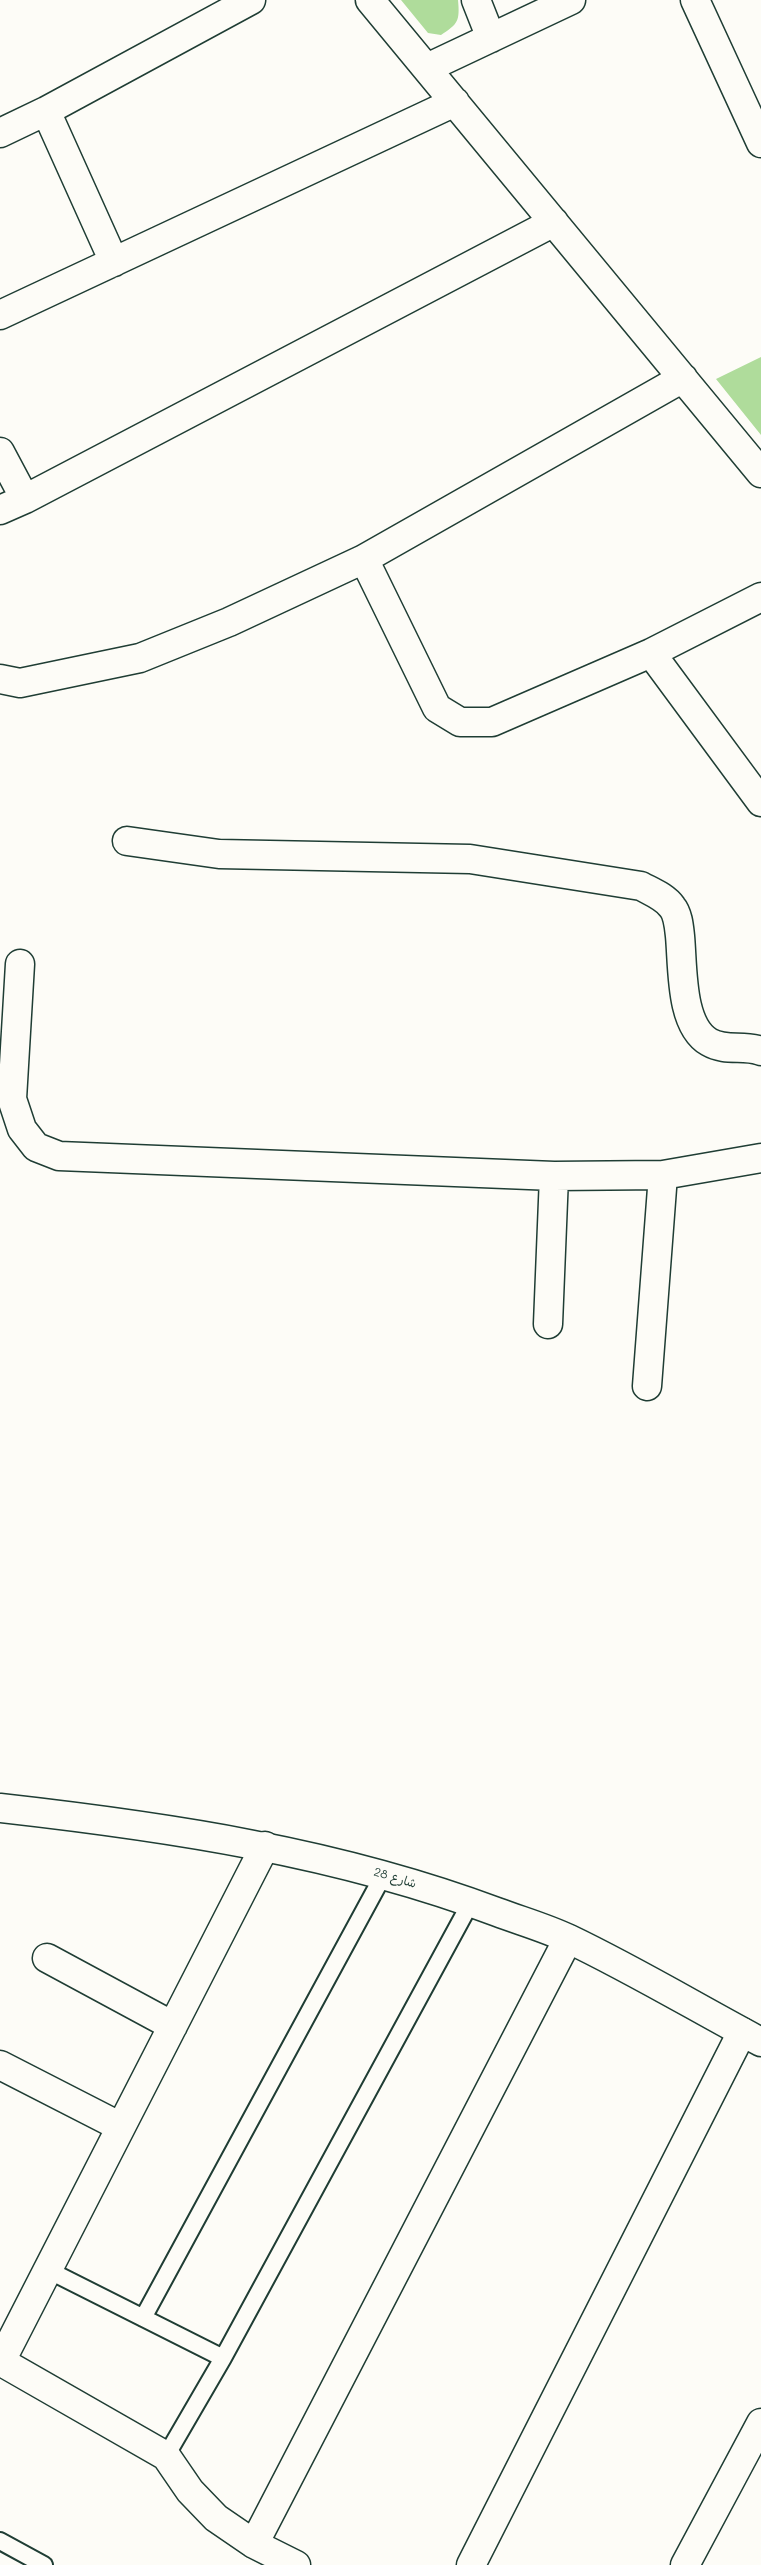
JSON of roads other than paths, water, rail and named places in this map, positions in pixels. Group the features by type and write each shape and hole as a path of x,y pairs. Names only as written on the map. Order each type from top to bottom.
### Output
{"street":[{"path":"0,133 46,111 251,0"},
{"path":"370,0 761,473"},
{"path":"476,0 491,38"},
{"path":"426,68 571,0"},
{"path":"695,0 761,143"},
{"path":"0,315 455,102"},
{"path":"46,111 114,262"},
{"path":"0,510 25,499 554,222"},
{"path":"0,679 20,683 140,658 229,622 364,559 683,378"},
{"path":"0,452 25,499"},
{"path":"364,559 437,708 460,722 492,722 651,654 761,597"},
{"path":"651,654 761,802"},
{"path":"127,841 219,854 470,859 641,886 661,897 673,908 678,924 688,1012 695,1030 709,1042 723,1048 752,1047 761,1051"},
{"path":"20,964 12,1099 22,1129 36,1147 59,1156 554,1176 663,1175 761,1158"},
{"path":"647,1386 663,1175"},
{"path":"548,1324 554,1176"},
{"name":"شارع 28","path":"0,1808 92,1818 265,1846 384,1874 471,1902 568,1939 751,2037"},
{"path":"265,1846 0,2362 166,2456 190,2491 216,2518 254,2544 296,2565"},
{"path":"254,2544 568,1939"},
{"path":"47,1958 173,2026"},
{"path":"470,2565 751,2037"},
{"path":"0,2065 121,2127"},
{"path":"685,2565 761,2424"}],"lane":[{"path":"143,2318 384,1874"},
{"path":"166,2456 223,2358 471,1902"},
{"path":"48,2270 223,2358"},
{"path":"0,2541 44,2565"}]}
